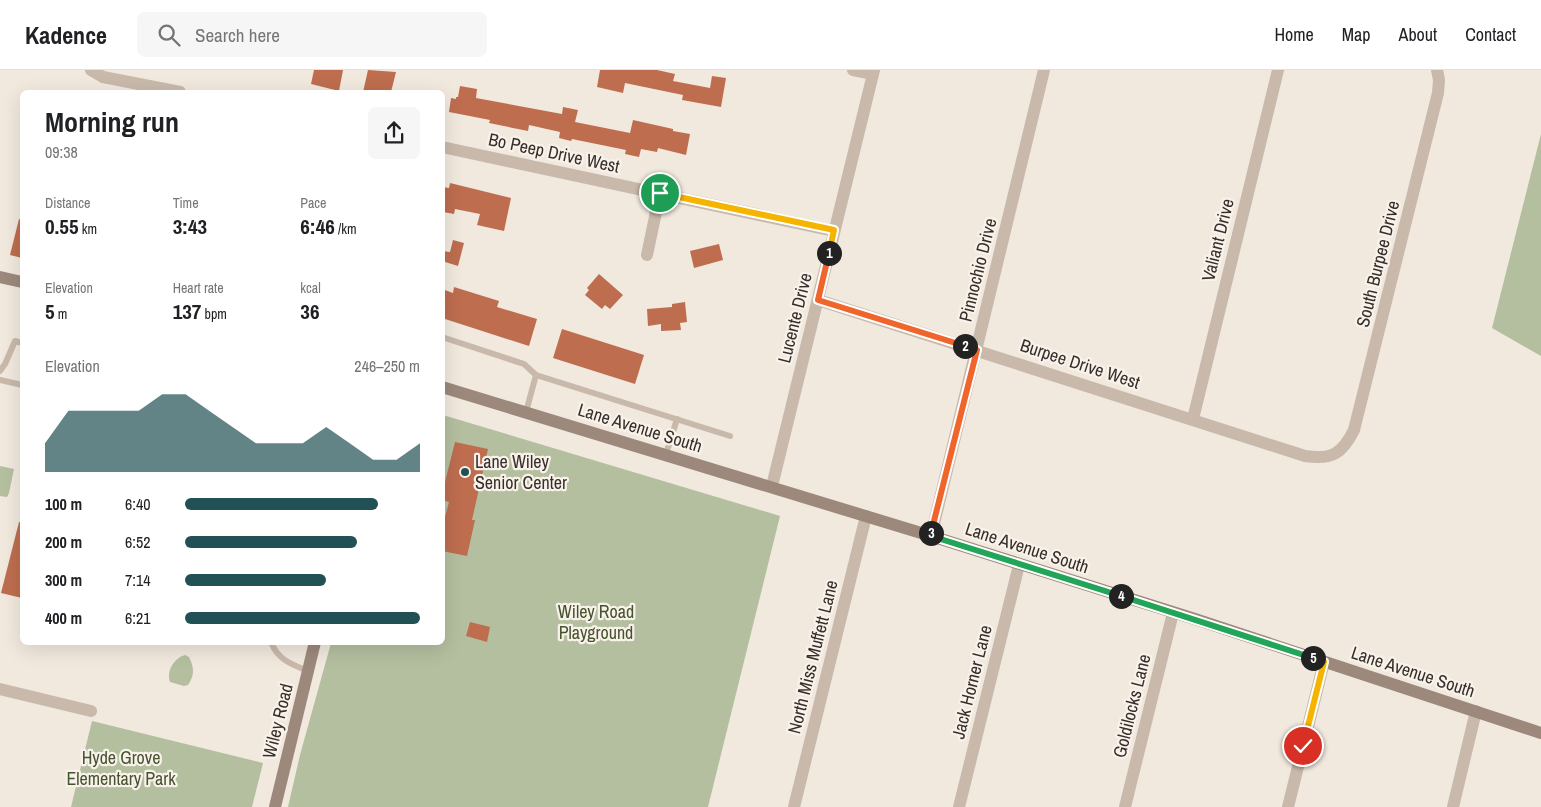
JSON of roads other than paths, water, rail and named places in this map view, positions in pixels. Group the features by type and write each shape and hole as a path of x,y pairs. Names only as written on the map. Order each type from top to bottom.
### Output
{"main road":[{"path":"0,277 20,282"},
{"name":"Lane Avenue South","path":"445,388 931,536 1541,733"},
{"name":"Wiley Road","path":"275,807 314,645"}],"street":[{"path":"91,70 104,77 170,90"},
{"path":"853,70 873,72"},
{"name":"Pinnochio Drive","path":"931,536 1044,70"},
{"name":"Valiant Drive","path":"1193,419 1278,70"},
{"name":"South Burpee Drive","path":"1331,456 1346,446 1354,430 1438,93 1439,80 1437,70"},
{"name":"Lucente Drive","path":"772,486 873,72"},
{"name":"Bo Peep Drive West","path":"445,148 834,230"},
{"path":"647,255 660,193"},
{"name":"Burpee Drive West","path":"818,300 1305,456 1319,458 1331,456"},
{"name":"North Miss Muffett Lane","path":"794,807 866,516"},
{"name":"Jack Horner Lane","path":"959,807 1019,565"},
{"name":"Goldilocks Lane","path":"1125,807 1172,613"},
{"path":"1288,807 1324,662"},
{"path":"0,689 91,711"},
{"path":"1453,807 1476,711"}],"lane":[{"path":"445,339 524,364 536,375 730,436"},
{"path":"0,372 15,341 20,342"},
{"path":"526,412 536,375"},
{"path":"0,380 20,385"},
{"path":"666,454 677,419"},
{"path":"272,645 282,660 308,671"}],"place":[{"name":"Lane Wiley Senior Center","path":"465,472"}],"park label":[{"name":"Wiley Road Playground","path":"596,622"},
{"name":"Hyde Grove Elementary Park","path":"121,768"}]}
